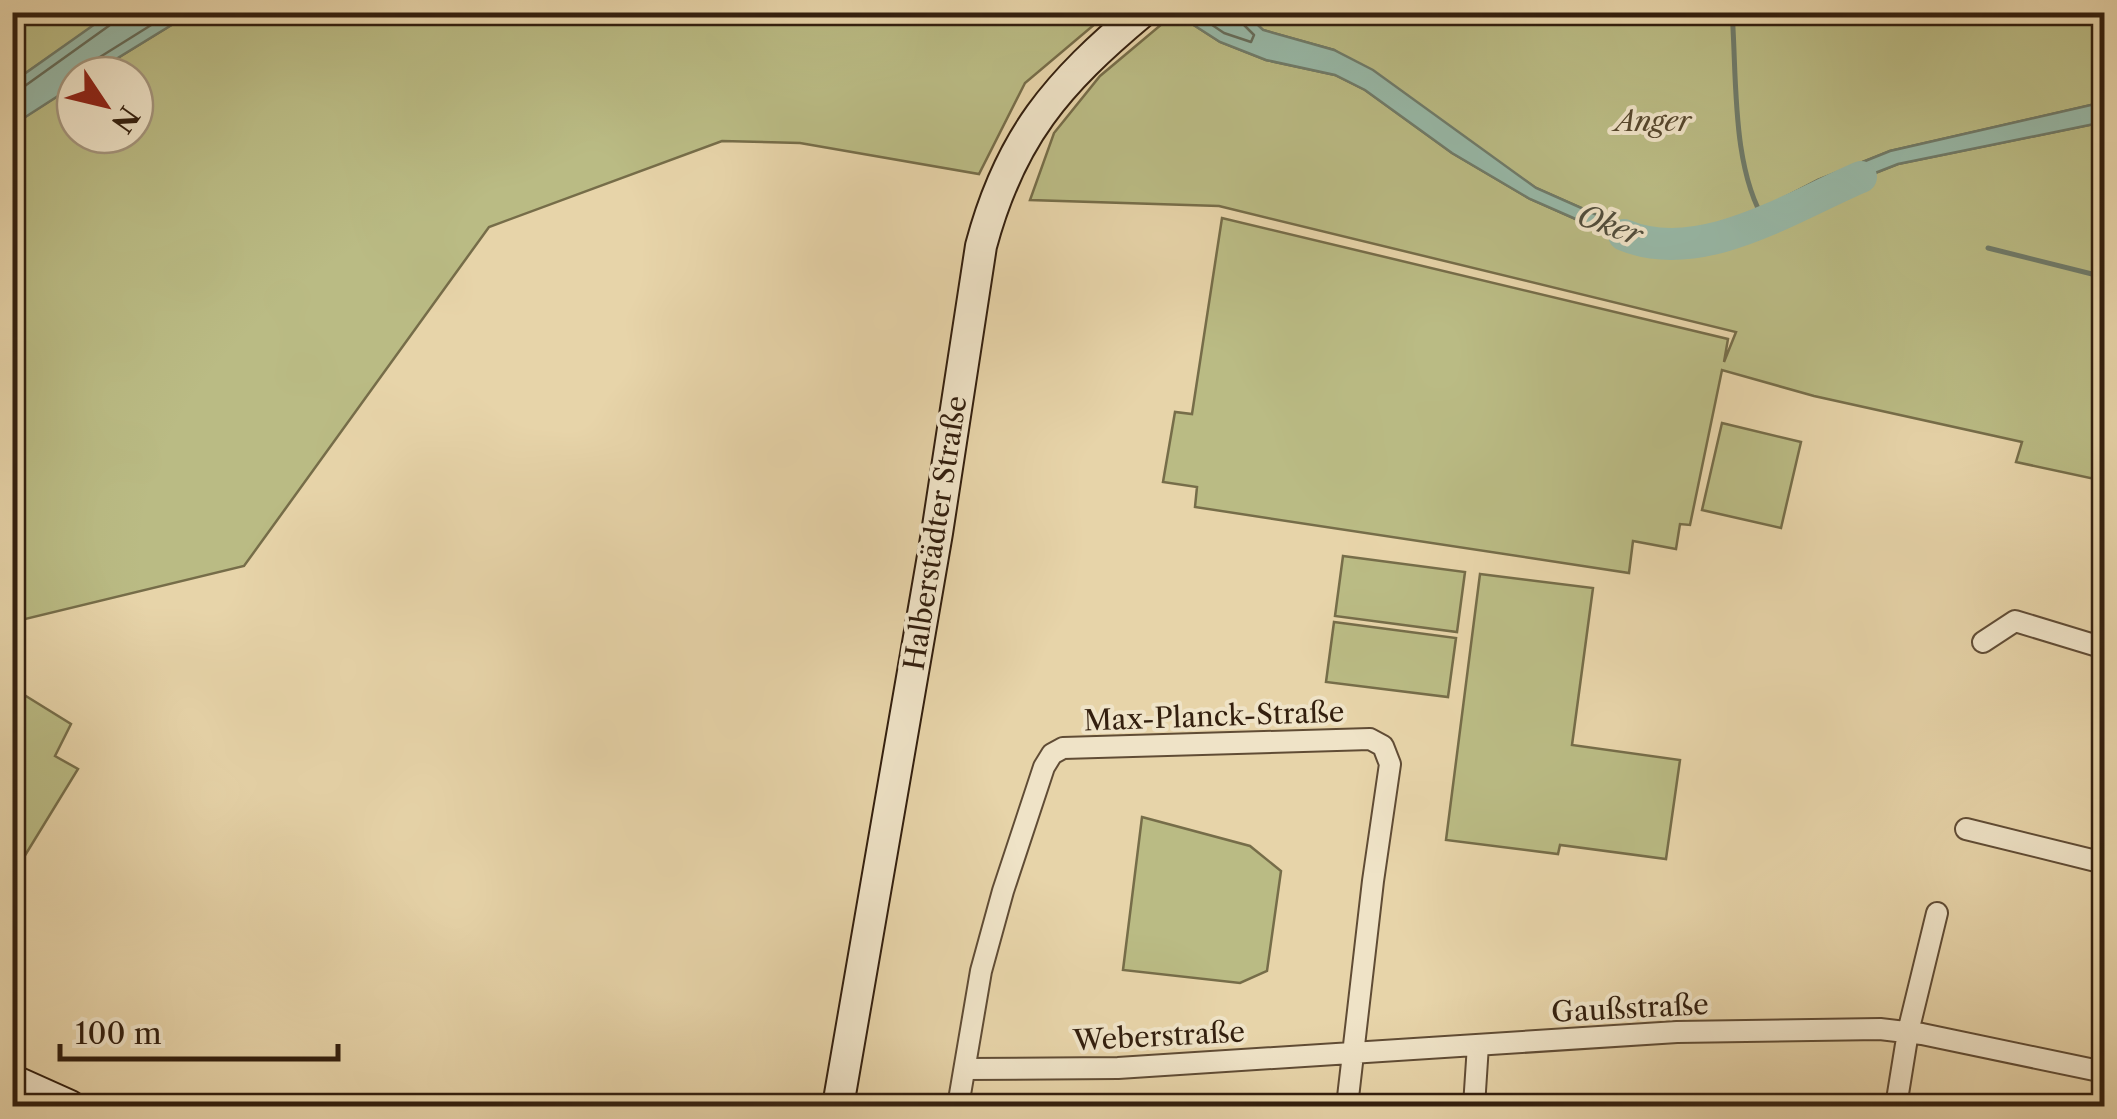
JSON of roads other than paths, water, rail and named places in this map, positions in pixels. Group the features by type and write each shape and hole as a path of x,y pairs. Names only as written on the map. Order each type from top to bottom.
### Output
{"main road":[{"name":"Halberstädter Straße","path":"838,1106 937,533 981,246 993,200 1006,171 1058,90 1087,58 1142,12"},
{"path":"17,1088 70,1106"}],"street":[{"path":"1983,642 2015,621 2104,648"},
{"name":"Max-Planck-Straße","path":"958,1106 981,971 1002,892 1044,767 1052,754 1063,748 1344,740 1370,740 1384,746 1390,764 1372,880 1354,1053"},
{"path":"1966,829 2104,864"},
{"path":"1896,1106 1908,1032 1936,913"},
{"name":"Gaußstraße","path":"1354,1053 1677,1032 1908,1032 2104,1072"},
{"path":"1474,1106 1478,1044"},
{"path":"1347,1106 1354,1053"},
{"name":"Weberstraße","path":"965,1069 1118,1068 1354,1053"}],"water":[{"path":"112,12 191,13 123,55 55,55 55,98 13,125 13,82"},
{"path":"1175,13 1245,13 1263,30 1334,50 1373,70 1536,188 1624,227 1663,233 1709,227 1758,211 1818,180 1890,151 2104,102 2104,122 1898,164 1819,195 1757,226 1657,244 1619,238 1530,199 1452,153 1365,90 1335,75 1266,60 1220,42"}],"waterway":[{"path":"1732,12 1741,149 1755,201 1766,223"},
{"name":"Oker","path":"1624,235 1653,243 1684,244 1715,238 1776,217 1861,177"},
{"path":"1988,248 2104,277"}],"park label":[{"name":"Anger","path":"1653,121"}]}
